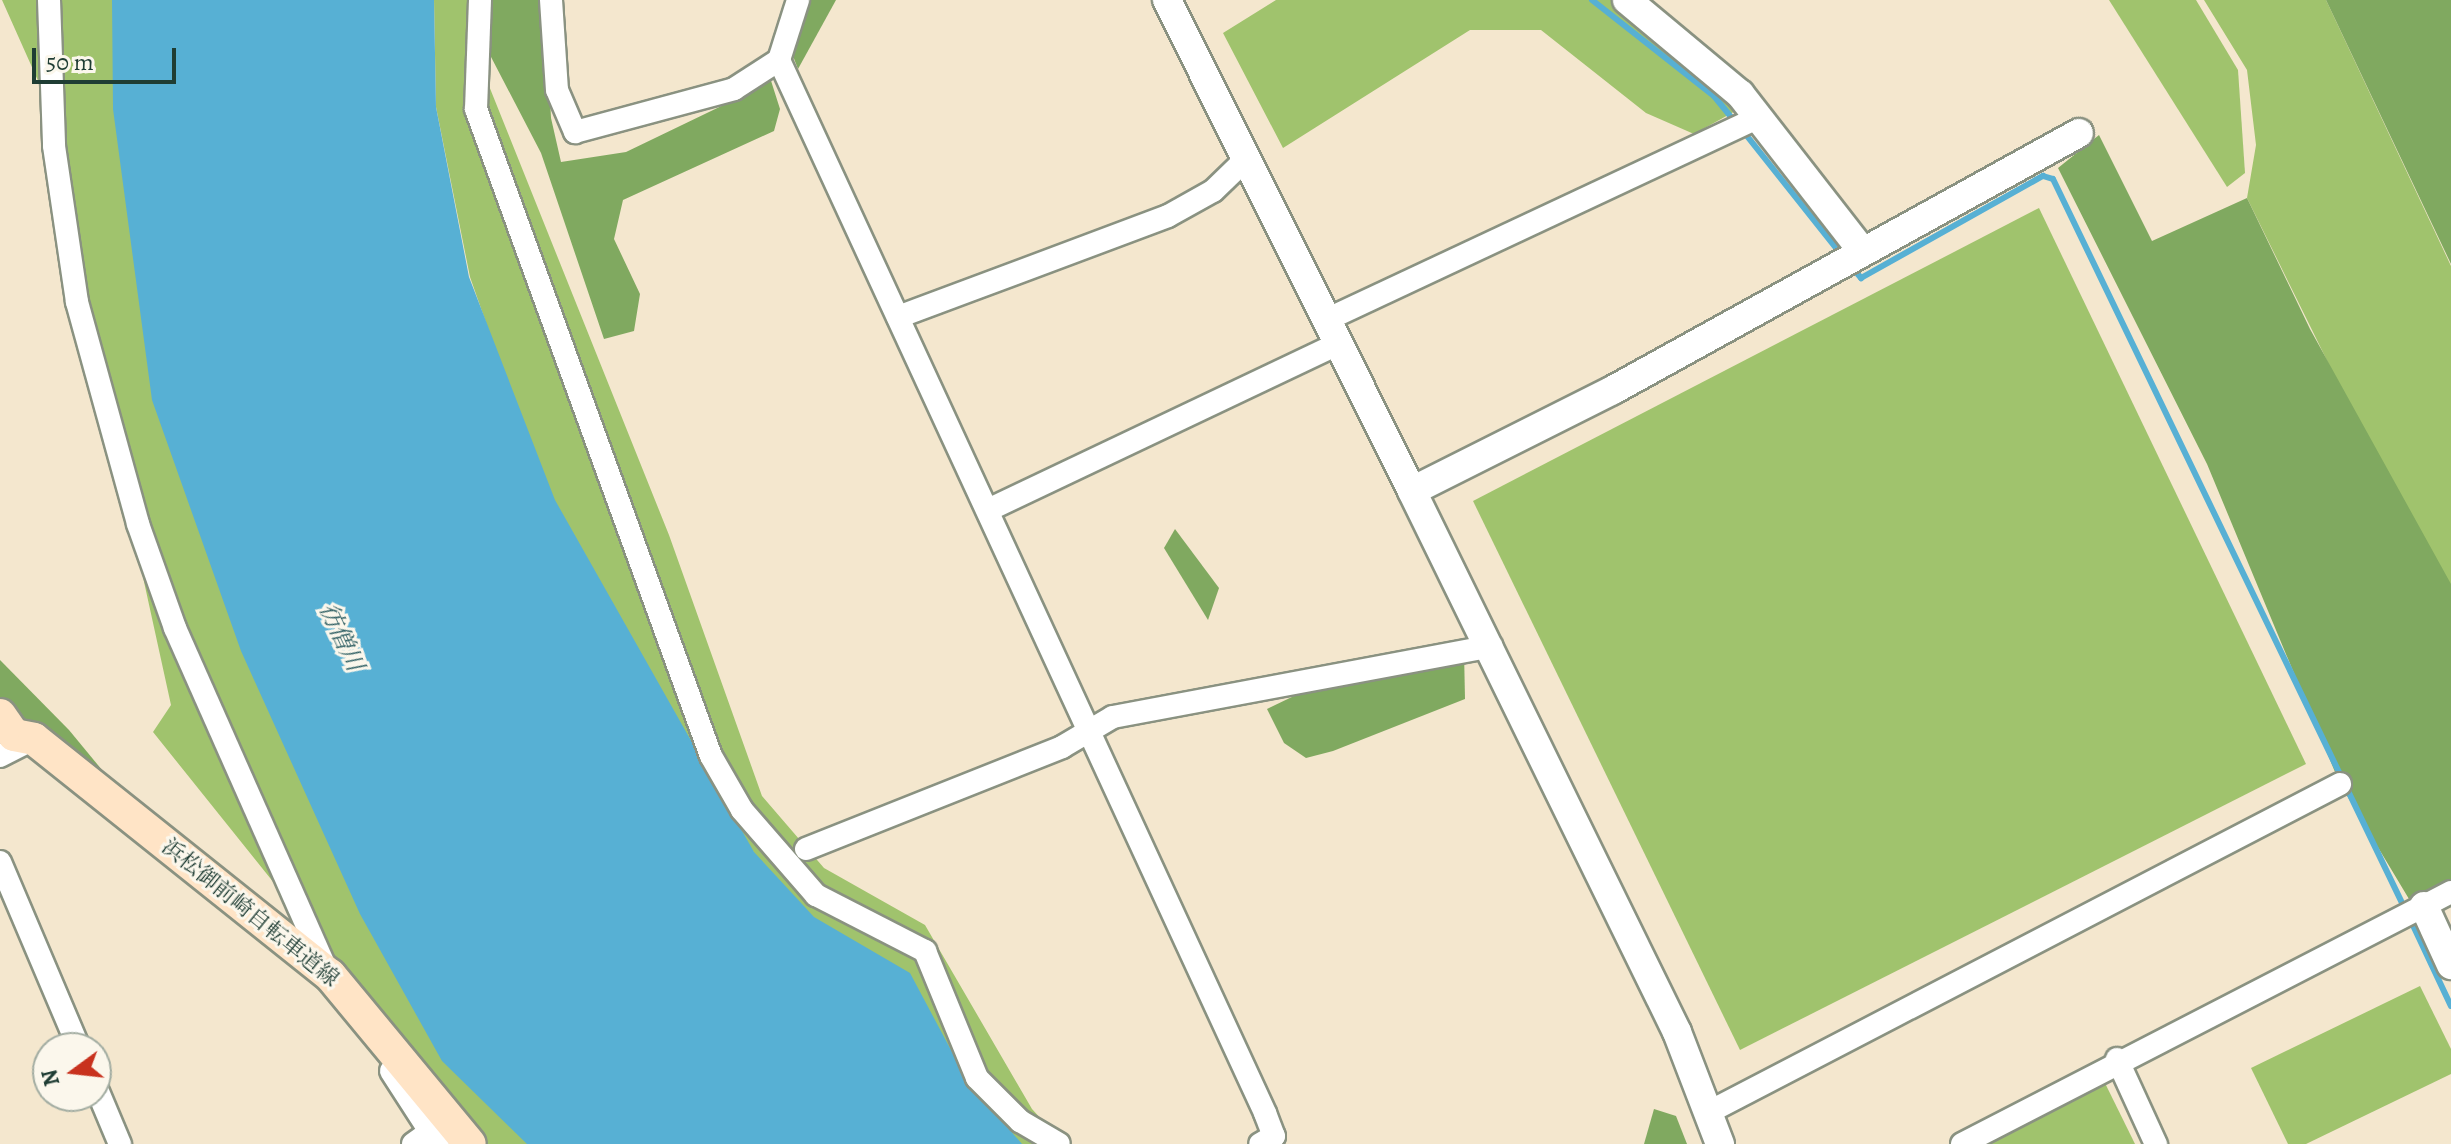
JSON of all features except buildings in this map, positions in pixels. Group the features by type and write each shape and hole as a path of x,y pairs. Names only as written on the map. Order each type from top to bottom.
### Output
{"main road":[{"name":"浜松御前崎自転車道線","path":"0,715 14,735 31,741 327,981 470,1144"}],"street":[{"path":"49,0 54,146 77,302 138,524 175,628 327,981 427,1140"},
{"path":"480,0 476,109 711,756 742,810 816,895 925,951 977,1078 1020,1121 1059,1144"},
{"path":"551,0 557,90 575,132 734,89 779,60 798,0"},
{"path":"1167,0 1491,646 1711,1111 1720,1144"},
{"path":"1627,0 1710,66 1758,118 1860,248"},
{"path":"779,60 1092,728 1265,1113 1274,1136 1260,1144"},
{"path":"988,510 1333,331 1758,118"},
{"path":"1412,491 1613,390 1860,248 2079,133"},
{"path":"898,317 1168,216 1213,191 1246,159"},
{"path":"806,849 1062,747 1113,717 1491,646"},
{"path":"0,756 31,741"},
{"path":"1711,1111 2340,784"},
{"path":"0,862 72,1032"},
{"path":"1962,1144 2101,1075 2117,1059 2451,892"},
{"path":"2424,906 2451,965"},
{"path":"2117,1059 2156,1144"},
{"path":"107,1112 120,1144"}],"green space":[{"path":"2,0 121,0 535,1144 483,1144 153,732 171,705 65,221 52,112"},
{"path":"434,0 475,0 475,51 669,535 762,796 824,868 925,925 1032,1109 1064,1144 1002,1144 791,908 683,747 548,500 470,277 436,107"},
{"path":"480,0 545,0 551,118 561,162 626,152 736,99 766,65 780,109 774,131 623,200 614,239 640,294 634,331 604,339 541,153 477,30"},
{"path":"807,0 836,0 798,69 791,51"},
{"path":"1276,0 1626,0 1748,104 1694,134 1646,113 1541,30 1470,30 1283,148 1223,33"},
{"path":"2109,0 2196,0 2238,70 2245,173 2227,187"},
{"path":"2204,0 2326,0 2451,266 2451,612 2247,198 2256,145 2247,70"},
{"path":"2326,0 2451,0 2451,264"},
{"path":"2099,135 2152,241 2247,198 2310,329 2451,584 2451,884 2412,904 2340,784 2207,464 2058,168"},
{"path":"2039,208 2306,764 1740,1050 1473,501"},
{"path":"1175,529 1219,588 1208,620 1164,548"},
{"path":"1464,651 1465,699 1333,751 1306,758 1284,743 1267,709 1323,682"},
{"path":"0,660 69,730 140,816 34,734 0,697"},
{"path":"2420,986 2451,1049 2451,1074 2306,1144 2288,1144 2251,1068"},
{"path":"2101,1075 2135,1144 1963,1144"},
{"path":"1654,1109 1676,1116 1687,1144 1644,1144"}],"water":[{"name":"彷僧川","path":"112,0 434,0 436,107 469,277 555,500 754,852 814,917 910,973 968,1082 1022,1144 527,1144 442,1061 360,914 241,651 152,400 113,109"}],"waterway":[{"path":"1592,0 1714,96 1736,123"},
{"path":"1743,131 1841,254"},
{"path":"1851,266 1861,278 2043,176 2053,179 2405,909"},
{"path":"2410,919 2451,1006"}]}
